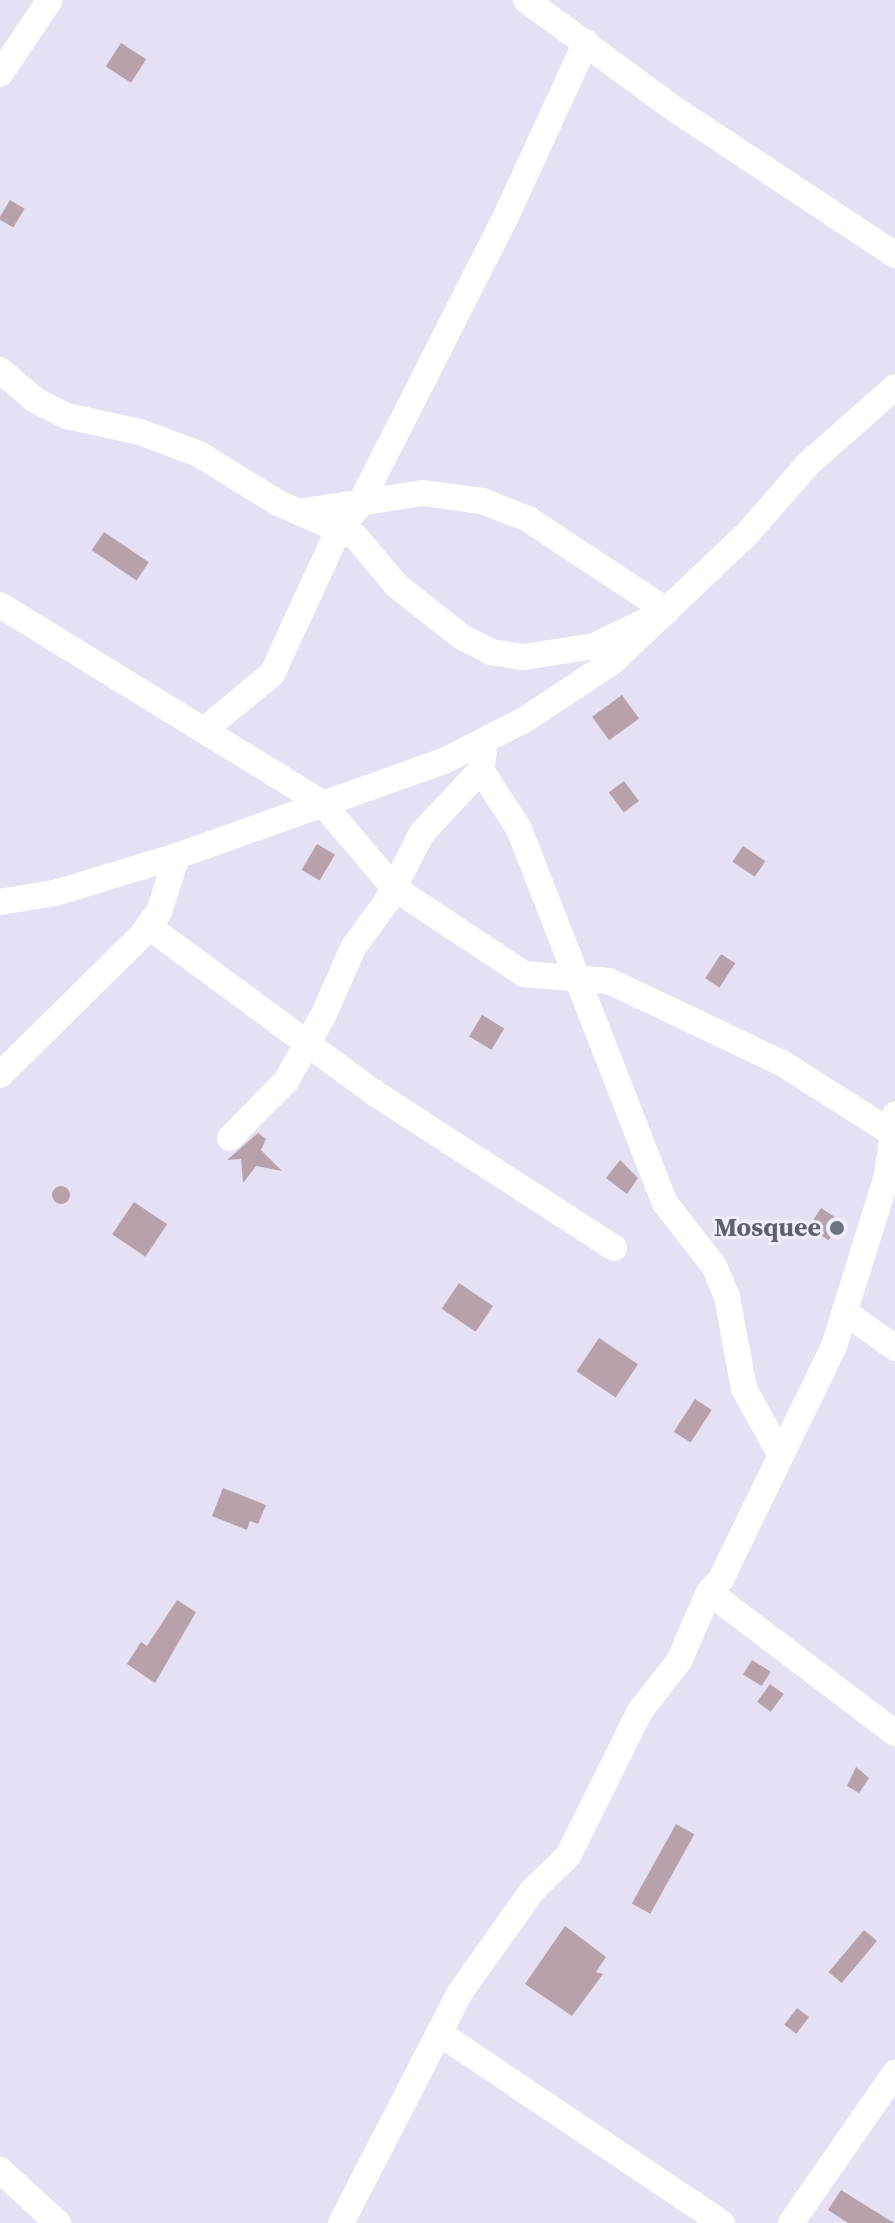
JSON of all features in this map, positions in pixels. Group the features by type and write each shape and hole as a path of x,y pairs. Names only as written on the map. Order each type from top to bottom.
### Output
{"street":[{"path":"0,74 50,0"},
{"path":"526,0 676,110 895,255"},
{"path":"204,730 272,674 339,529 359,506 507,214 586,42"},
{"path":"0,370 35,400 56,411 140,432 199,454 299,512 356,537 397,586 438,619 491,652 524,657 594,646 667,611"},
{"path":"0,902 55,893 177,856 444,761 561,698 612,662 667,611 747,534 808,464 895,387"},
{"path":"299,512 359,506 423,493 482,501 528,519 667,611"},
{"path":"0,605 322,803 394,888 524,974 609,981 782,1063 894,1124 887,1176 834,1346 779,1452 721,1579 709,1592 679,1661 640,1711 568,1856 532,1891 459,1994 341,2223"},
{"path":"230,1138 286,1081 353,948 394,888 422,833 481,770 487,737"},
{"path":"481,770 519,829 572,976 665,1203 714,1266 727,1297 744,1389 779,1452"},
{"path":"0,1075 148,926 159,912 177,856"},
{"path":"148,926 306,1044 614,1248"},
{"path":"845,1312 895,1348"},
{"path":"709,1592 895,1733"},
{"path":"439,2033 722,2223"},
{"path":"791,2223 895,2073"},
{"path":"0,2170 58,2223"}],"building":[{"path":"121,43 146,59 131,83 106,66"},
{"path":"10,200 25,209 13,228 0,220"},
{"path":"104,532 149,562 136,580 92,550"},
{"path":"622,695 639,718 609,740 592,717"},
{"path":"624,781 639,801 624,812 609,792"},
{"path":"317,844 335,855 320,881 302,870"},
{"path":"743,846 765,861 755,877 732,862"},
{"path":"721,954 735,963 719,988 705,978"},
{"path":"482,1015 504,1028 491,1050 469,1036"},
{"path":"258,1133 266,1139 261,1150 282,1171 256,1166 243,1183 241,1159 227,1160"},
{"path":"620,1160 638,1178 627,1194 606,1178"},
{"path":"61,1186 70,1195 61,1204 52,1195"},
{"path":"134,1202 167,1224 145,1257 112,1234"},
{"path":"821,1208 841,1221 829,1240 808,1227"},
{"path":"459,1283 493,1306 476,1332 442,1309"},
{"path":"599,1338 638,1364 616,1397 577,1371"},
{"path":"695,1399 712,1410 691,1443 674,1432"},
{"path":"223,1488 266,1505 258,1524 250,1521 247,1530 212,1516"},
{"path":"177,1600 196,1612 155,1683 127,1664 141,1642 147,1646"},
{"path":"752,1660 771,1672 762,1686 743,1674"},
{"path":"770,1684 784,1694 771,1712 757,1702"},
{"path":"856,1767 869,1778 859,1793 847,1786"},
{"path":"676,1824 694,1834 650,1914 632,1904"},
{"path":"565,1926 606,1957 596,1972 603,1974 572,2016 525,1984"},
{"path":"864,1930 877,1941 842,1983 829,1972"},
{"path":"797,2008 809,2017 796,2034 784,2025"},
{"path":"841,2190 894,2223 848,2223 828,2210"}],"place":[{"name":"Mosquee","path":"837,1228"}]}
